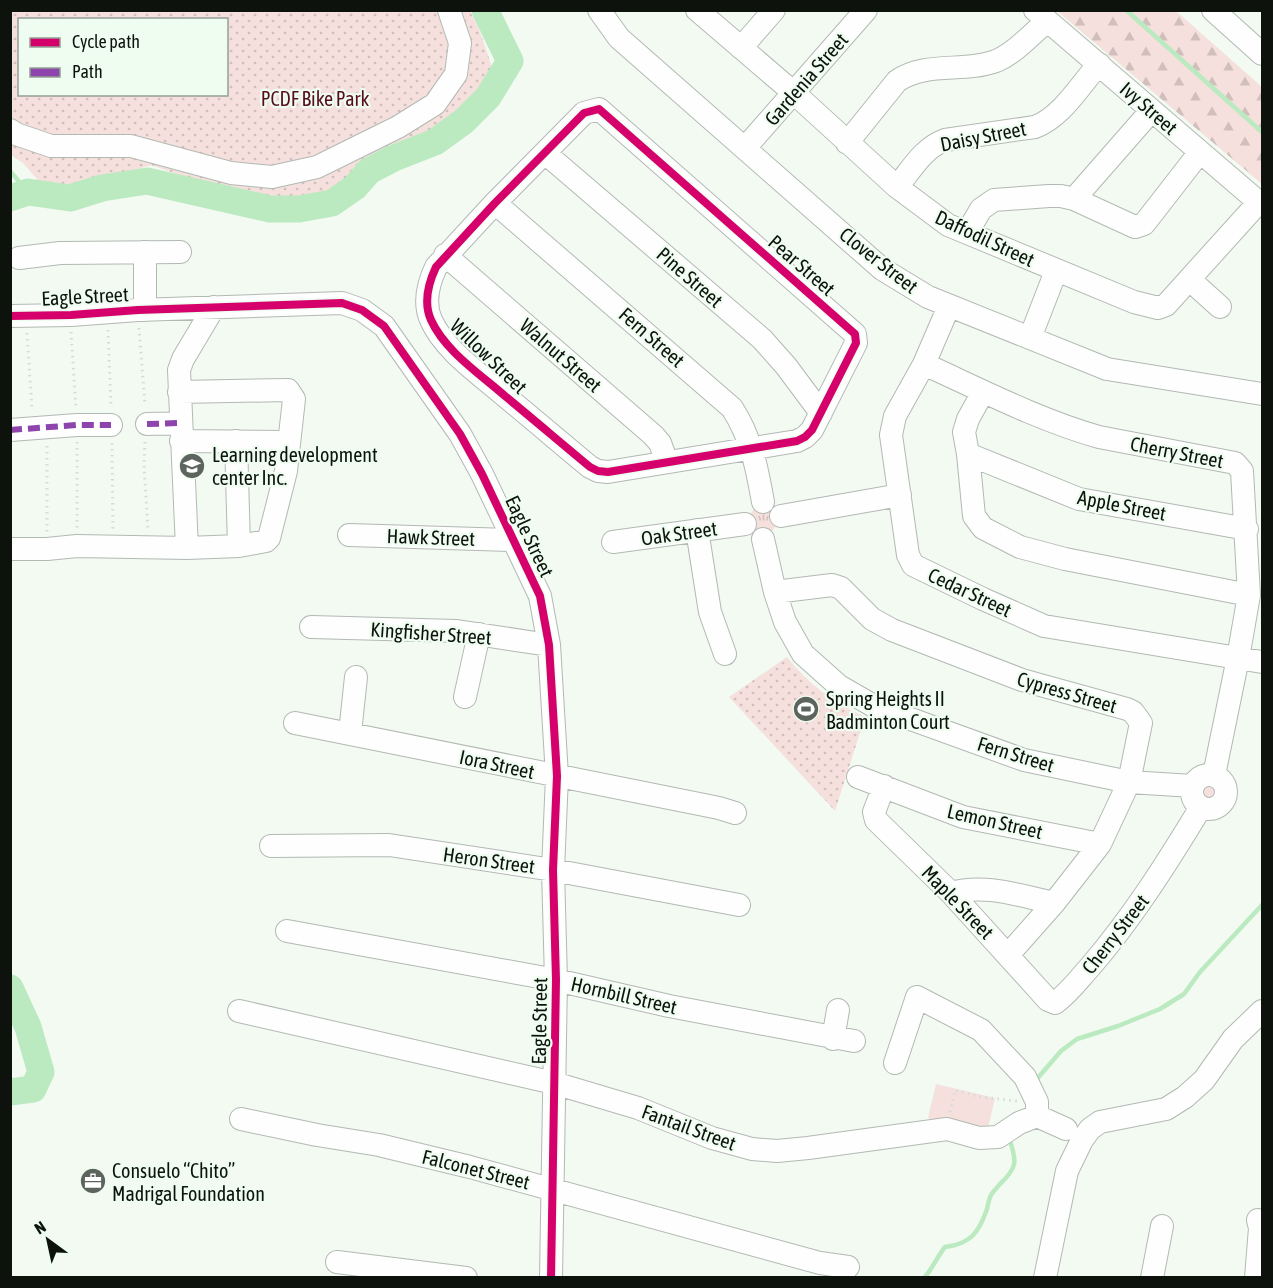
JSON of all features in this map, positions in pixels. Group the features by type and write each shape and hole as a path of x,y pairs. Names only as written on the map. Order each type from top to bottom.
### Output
{"street":[{"path":"10,130 51,146 131,146 231,173 272,177 317,167 398,127 435,104 456,74 460,43 449,10"},
{"name":"Clover Street","path":"599,10 619,38 882,268 914,290 1107,369 1263,394"},
{"name":"Daffodil Street","path":"697,10 794,93 897,188 948,225 1134,303 1158,308 1166,305 1261,204"},
{"path":"741,48 774,10"},
{"name":"Gardenia Street","path":"745,148 866,10"},
{"path":"1213,10 1263,54"},
{"path":"847,142 897,81 920,70 979,66 998,60 1015,49 1041,16"},
{"name":"Ivy Street","path":"1041,16 1261,204"},
{"name":"Daisy Street","path":"897,188 927,150 936,143 1044,123 1055,115 1099,64"},
{"name":"Willow Street","path":"599,109 584,113 446,255 430,280 427,292 428,308 439,334 466,363 593,469 608,472 753,449"},
{"name":"Pear Street","path":"599,109 855,334 854,347 812,430 805,437 796,441 753,449"},
{"path":"1074,199 1151,111"},
{"path":"967,233 981,209 994,200 1049,196 1074,199 1135,227 1140,227 1200,152"},
{"name":"Pine Street","path":"545,153 762,339 786,366 821,413"},
{"name":"Fern Street","path":"495,203 724,399 739,418 753,449 763,502"},
{"path":"145,252 145,310"},
{"path":"19,258 60,253 180,252"},
{"name":"Walnut Street","path":"446,255 653,435 660,443 667,462"},
{"path":"1030,338 1056,271"},
{"path":"1190,280 1220,307"},
{"name":"Eagle Street","path":"18,316 342,303 362,310 384,326 460,434 482,474 540,596 549,645 557,776 553,870 556,980 551,1278"},
{"name":"Cedar Street","path":"949,306 924,364 892,425 891,435 908,555 913,565 973,595 1044,626 1263,662"},
{"path":"187,548 179,370 183,359 214,307"},
{"name":"Cherry Street","path":"924,364 983,392 1089,434 1235,463 1242,471 1249,595 1214,775"},
{"path":"10,549 77,546 187,548 239,546 262,543 269,538 286,471 294,399 288,390 179,392"},
{"path":"983,392 968,419 964,432 974,516 982,528 1020,547 1065,559 1249,595"},
{"path":"147,424 236,441 289,442"},
{"path":"30,429 111,425"},
{"path":"236,441 239,546"},
{"name":"Apple Street","path":"968,454 1079,499 1246,529"},
{"path":"781,516 900,495"},
{"path":"763,502 778,509 781,516 778,532 771,537 755,537 745,524 745,516 749,509 763,502"},
{"name":"Oak Street","path":"613,542 745,524"},
{"path":"698,530 710,612 725,654"},
{"name":"Hawk Street","path":"349,535 513,540"},
{"name":"Fern Street","path":"763,538 775,592 785,622 803,654 839,686 872,705 1024,760 1129,782 1193,786"},
{"name":"Cypress Street","path":"775,592 832,585 841,588 872,619 892,630 1022,680 1133,712 1141,723 1129,782 1100,844 1054,903 1008,955"},
{"name":"Kingfisher Street","path":"311,627 479,634 549,645"},
{"path":"465,697 479,634"},
{"path":"350,733 356,677"},
{"name":"Iora Street","path":"295,723 735,813"},
{"path":"1205,775 1214,775 1226,786 1223,802 1209,809 1201,807 1195,802 1192,794 1193,786 1205,775"},
{"name":"Lemon Street","path":"858,777 963,818 1100,844"},
{"name":"Maple Street","path":"884,786 874,812 876,820 951,893 1048,1000 1055,1003 1064,997"},
{"name":"Cherry Street","path":"1064,997 1100,956 1142,901 1201,807"},
{"name":"Heron Street","path":"272,846 388,845 553,870 739,905"},
{"path":"951,893 981,888 1054,903"},
{"name":"Hornbill Street","path":"287,931 556,980 669,1006 844,1040 838,1010"},
{"path":"895,1063 917,997 981,1030 1025,1077 1037,1109 1066,1129"},
{"name":"Fantail Street","path":"238,1011 554,1083 638,1108 712,1138 752,1149 777,1151 808,1148 947,1129 979,1138 998,1137 1037,1109"},
{"path":"1045,1278 1067,1171 1090,1129 1100,1122 1166,1109 1185,1097 1204,1080 1233,1039 1263,1011"},
{"name":"Falconet Street","path":"242,1119 317,1136 379,1145 552,1188 820,1263 848,1267"},
{"path":"1256,1278 1260,1228 1258,1220"},
{"path":"1152,1278 1162,1226"},
{"path":"337,1262 466,1278"}],"path":[{"path":"71,315 77,425 77,546"},
{"path":"18,316 30,429 47,549"},
{"path":"947,1129 955,1089 1037,1109"}],"green space":[{"name":"PCDF Bike Park","path":"10,11 470,11 492,67 478,94 460,117 405,147 314,203 276,209 151,165 70,191 44,187 23,163 11,155"},
{"path":"1057,11 1176,11 1262,87 1262,184"},
{"path":"763,506 773,510 777,520 773,530 763,534 753,530 749,520 753,510"},
{"path":"787,657 822,692 865,717 835,811 729,697"},
{"path":"1210,778 1220,782 1224,792 1220,802 1210,806 1200,802 1196,792 1200,782"},
{"path":"936,1084 995,1098 987,1132 928,1118"}],"waterway":[{"path":"10,198 28,192 70,198 102,188 147,181 270,209 299,209 332,203 355,187 369,171 394,158 435,142 464,121 488,97 510,61 485,10"},
{"path":"1126,10 1262,132"},
{"path":"10,171 28,192"},
{"path":"1036,1080 1061,1051 1077,1039 1160,1009 1184,994 1200,972 1262,905"},
{"path":"10,988 28,1027 41,1072 33,1089 10,1092"},
{"path":"924,1278 945,1247 968,1240 977,1230 991,1195 1013,1168 1014,1152 1009,1138"}],"marked path":[{"path":"147,424 181,423"},
{"path":"10,430 111,425"}],"cycle path":[{"path":"599,109 855,334 856,343 812,430 805,437 797,441 608,472 598,471 590,467 474,370 454,352 437,331 427,307 429,286 436,267 495,203 584,113 599,109"},
{"path":"10,316 342,303 362,310 384,326 460,434 482,474 540,596 549,645 557,776 553,870 556,980 551,1278"}],"place":[{"name":"Learning development center Inc.","path":"192,466"},
{"name":"Spring Heights II Badminton Court","path":"806,709"},
{"name":"Consuelo “Chito” Madrigal Foundation","path":"93,1181"}]}
